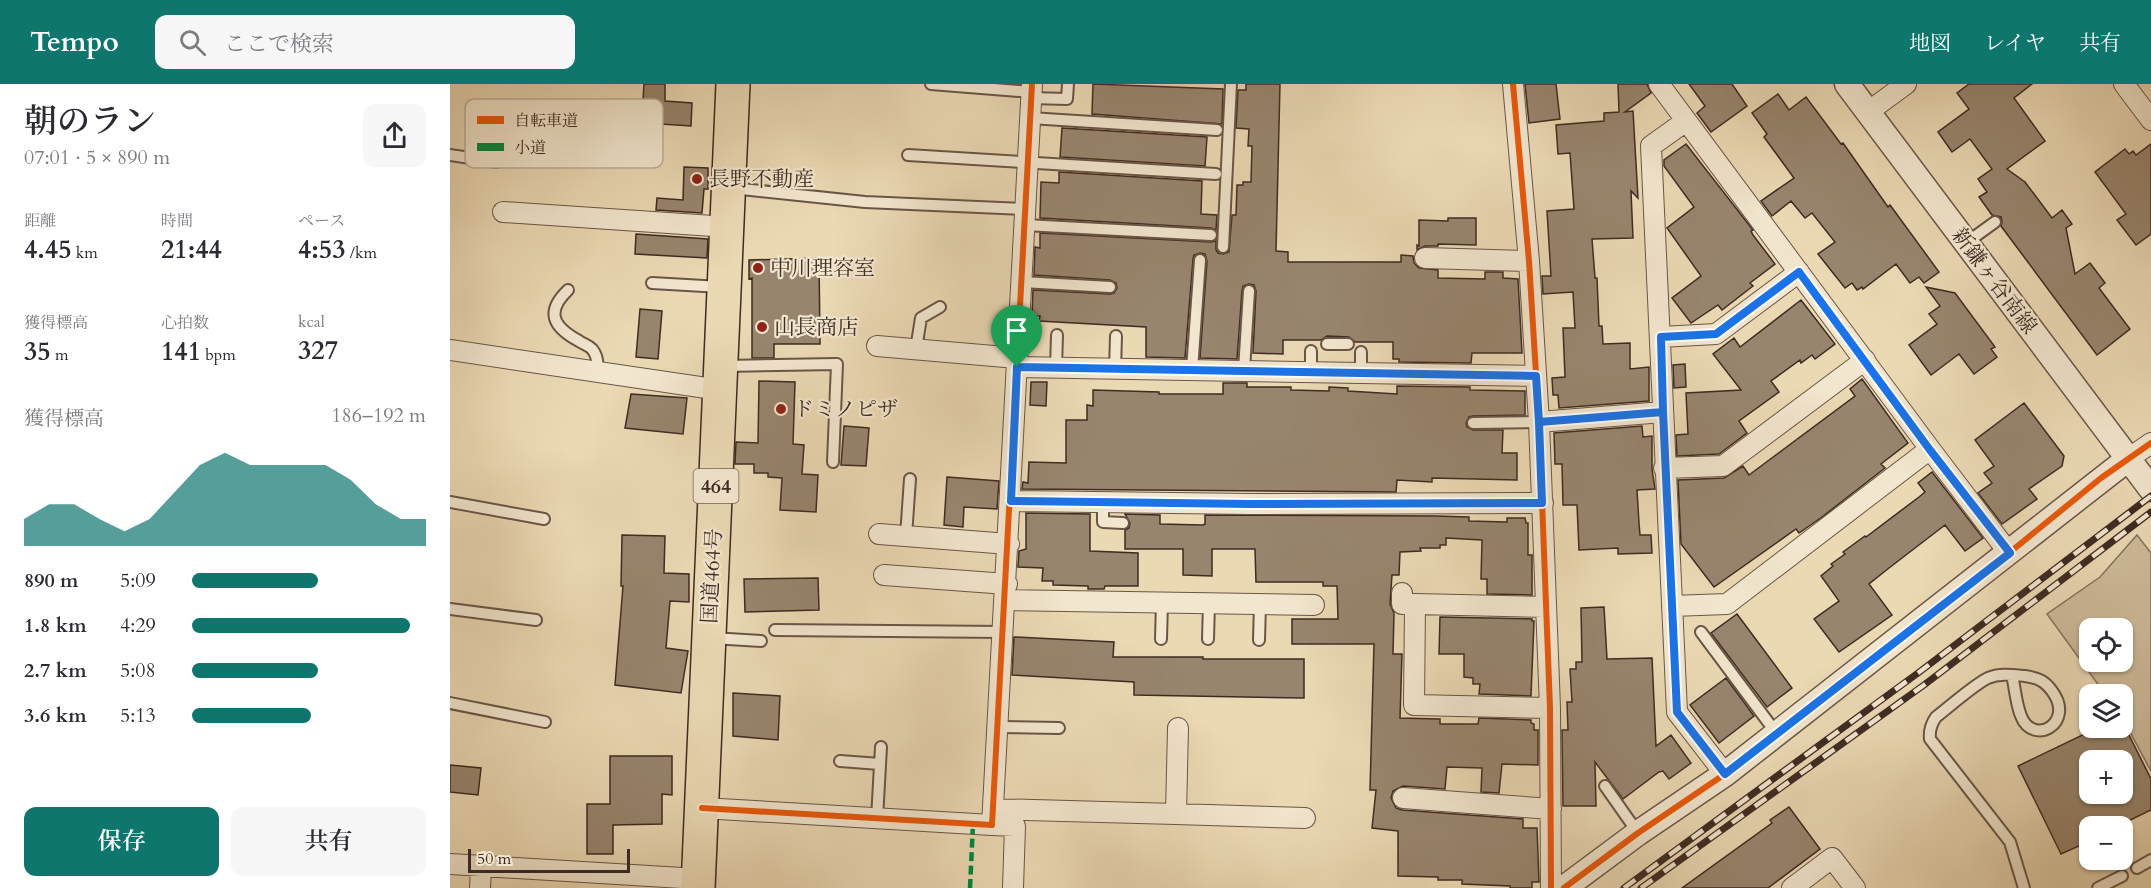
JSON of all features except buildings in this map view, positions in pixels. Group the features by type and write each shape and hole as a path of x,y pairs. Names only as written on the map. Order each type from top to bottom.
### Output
{"highway":[{"name":"国道464号","path":"698,883 733,84"}],"street":[{"path":"1513,84 1529,261 1539,422 1550,708 1551,888"},
{"path":"1659,84 1930,450 2010,553"},
{"name":"新鎌ヶ谷南線","path":"1847,84 2141,475"},
{"path":"1868,112 1906,84"},
{"path":"2124,84 2151,120"},
{"path":"993,817 1032,91"},
{"path":"1686,121 1650,146 1661,337 1664,468 1677,712 1725,774"},
{"path":"503,212 728,227"},
{"path":"1425,258 1529,261"},
{"path":"1661,337 1716,334 1799,272"},
{"path":"877,346 1056,368 1536,376"},
{"path":"450,350 597,371 720,378"},
{"path":"1664,468 1723,466 1865,360"},
{"path":"1539,422 1663,412"},
{"path":"1564,888 1638,833 1725,774 2010,553 2101,478 2141,475 2151,443"},
{"path":"1672,606 1727,603 1930,450"},
{"path":"1011,501 1542,503"},
{"path":"879,534 1009,544"},
{"path":"884,575 1006,592 1162,602 1314,604"},
{"path":"1546,607 1409,598 1414,705 1550,708"},
{"path":"1176,814 1178,728"},
{"path":"1403,798 1551,809"},
{"path":"702,808 877,819 1176,814 1305,818"},
{"path":"993,817 1015,826 1013,888"},
{"path":"1792,888 1832,858 1854,888"},
{"path":"450,864 698,883"},
{"path":"480,888 481,867"}],"lane":[{"path":"932,84 1032,91 1067,99 1068,84"},
{"path":"1223,247 1231,84"},
{"path":"1030,118 1217,130"},
{"path":"450,155 465,157"},
{"path":"908,155 1216,174"},
{"path":"729,188 1211,235"},
{"path":"1966,244 1995,222"},
{"path":"1192,370 1200,260"},
{"path":"1023,282 1110,287"},
{"path":"652,283 725,287"},
{"path":"568,290 558,300 554,310 557,323 564,332 590,347 598,364 597,371"},
{"path":"1244,370 1249,291"},
{"path":"916,350 921,318 940,307"},
{"path":"1056,368 1057,335"},
{"path":"1115,369 1116,336"},
{"path":"1327,344 1348,344"},
{"path":"1311,351 1311,372"},
{"path":"1361,352 1361,373"},
{"path":"720,378 837,364 833,462"},
{"path":"1473,423 1539,422"},
{"path":"906,536 910,479"},
{"path":"450,502 544,519"},
{"path":"1103,502 1103,522 1123,523"},
{"path":"1161,639 1162,602"},
{"path":"1208,639 1209,603"},
{"path":"1259,640 1260,604"},
{"path":"450,609 536,620"},
{"path":"775,630 1004,632"},
{"path":"1701,632 1777,734"},
{"path":"709,637 761,641"},
{"path":"2012,675 2021,717 2030,729 2038,731 2048,729 2056,721 2061,711 2058,700 2046,683 2036,677 2012,675 2000,675 1987,678 1936,717 1931,724 1930,739 2010,842 2024,888"},
{"path":"450,703 545,722"},
{"path":"998,727 1059,728"},
{"path":"877,819 881,747"},
{"path":"840,761 880,764"},
{"path":"1605,786 1638,833"},
{"path":"2137,868 2151,860"},
{"path":"2098,888 2122,876"}],"shaded area":[{"path":"2137,535 2151,553 2151,771 2133,738 2133,684 2098,684 2089,672 2133,672 2133,618 2079,618 2079,658 2047,614 2100,577"}],"railway":[{"path":"1624,888 1918,673 2151,496"},
{"path":"1641,888 1924,685 2151,512"}],"marked path":[{"path":"970,888 973,824"}],"cycle path":[{"path":"702,808 992,825 1032,84"},
{"path":"1513,84 1529,261 1539,422 1550,708 1551,888"},
{"path":"1564,888 1638,833 1725,774 2009,553 2101,478 2151,443"}],"place":[{"name":"長野不動産","path":"697,179"},
{"name":"中川理容室","path":"758,268"},
{"name":"山長商店","path":"762,327"},
{"name":"ドミノピザ","path":"781,409"}],"route":[{"path":"1017,367 1011,501 1251,504 1542,503 1539,422 1663,412 1677,712 1725,774 2010,553 1930,450 1799,272 1716,334 1661,337 1663,412 1601,417 1539,422 1536,376 1017,367"}]}
